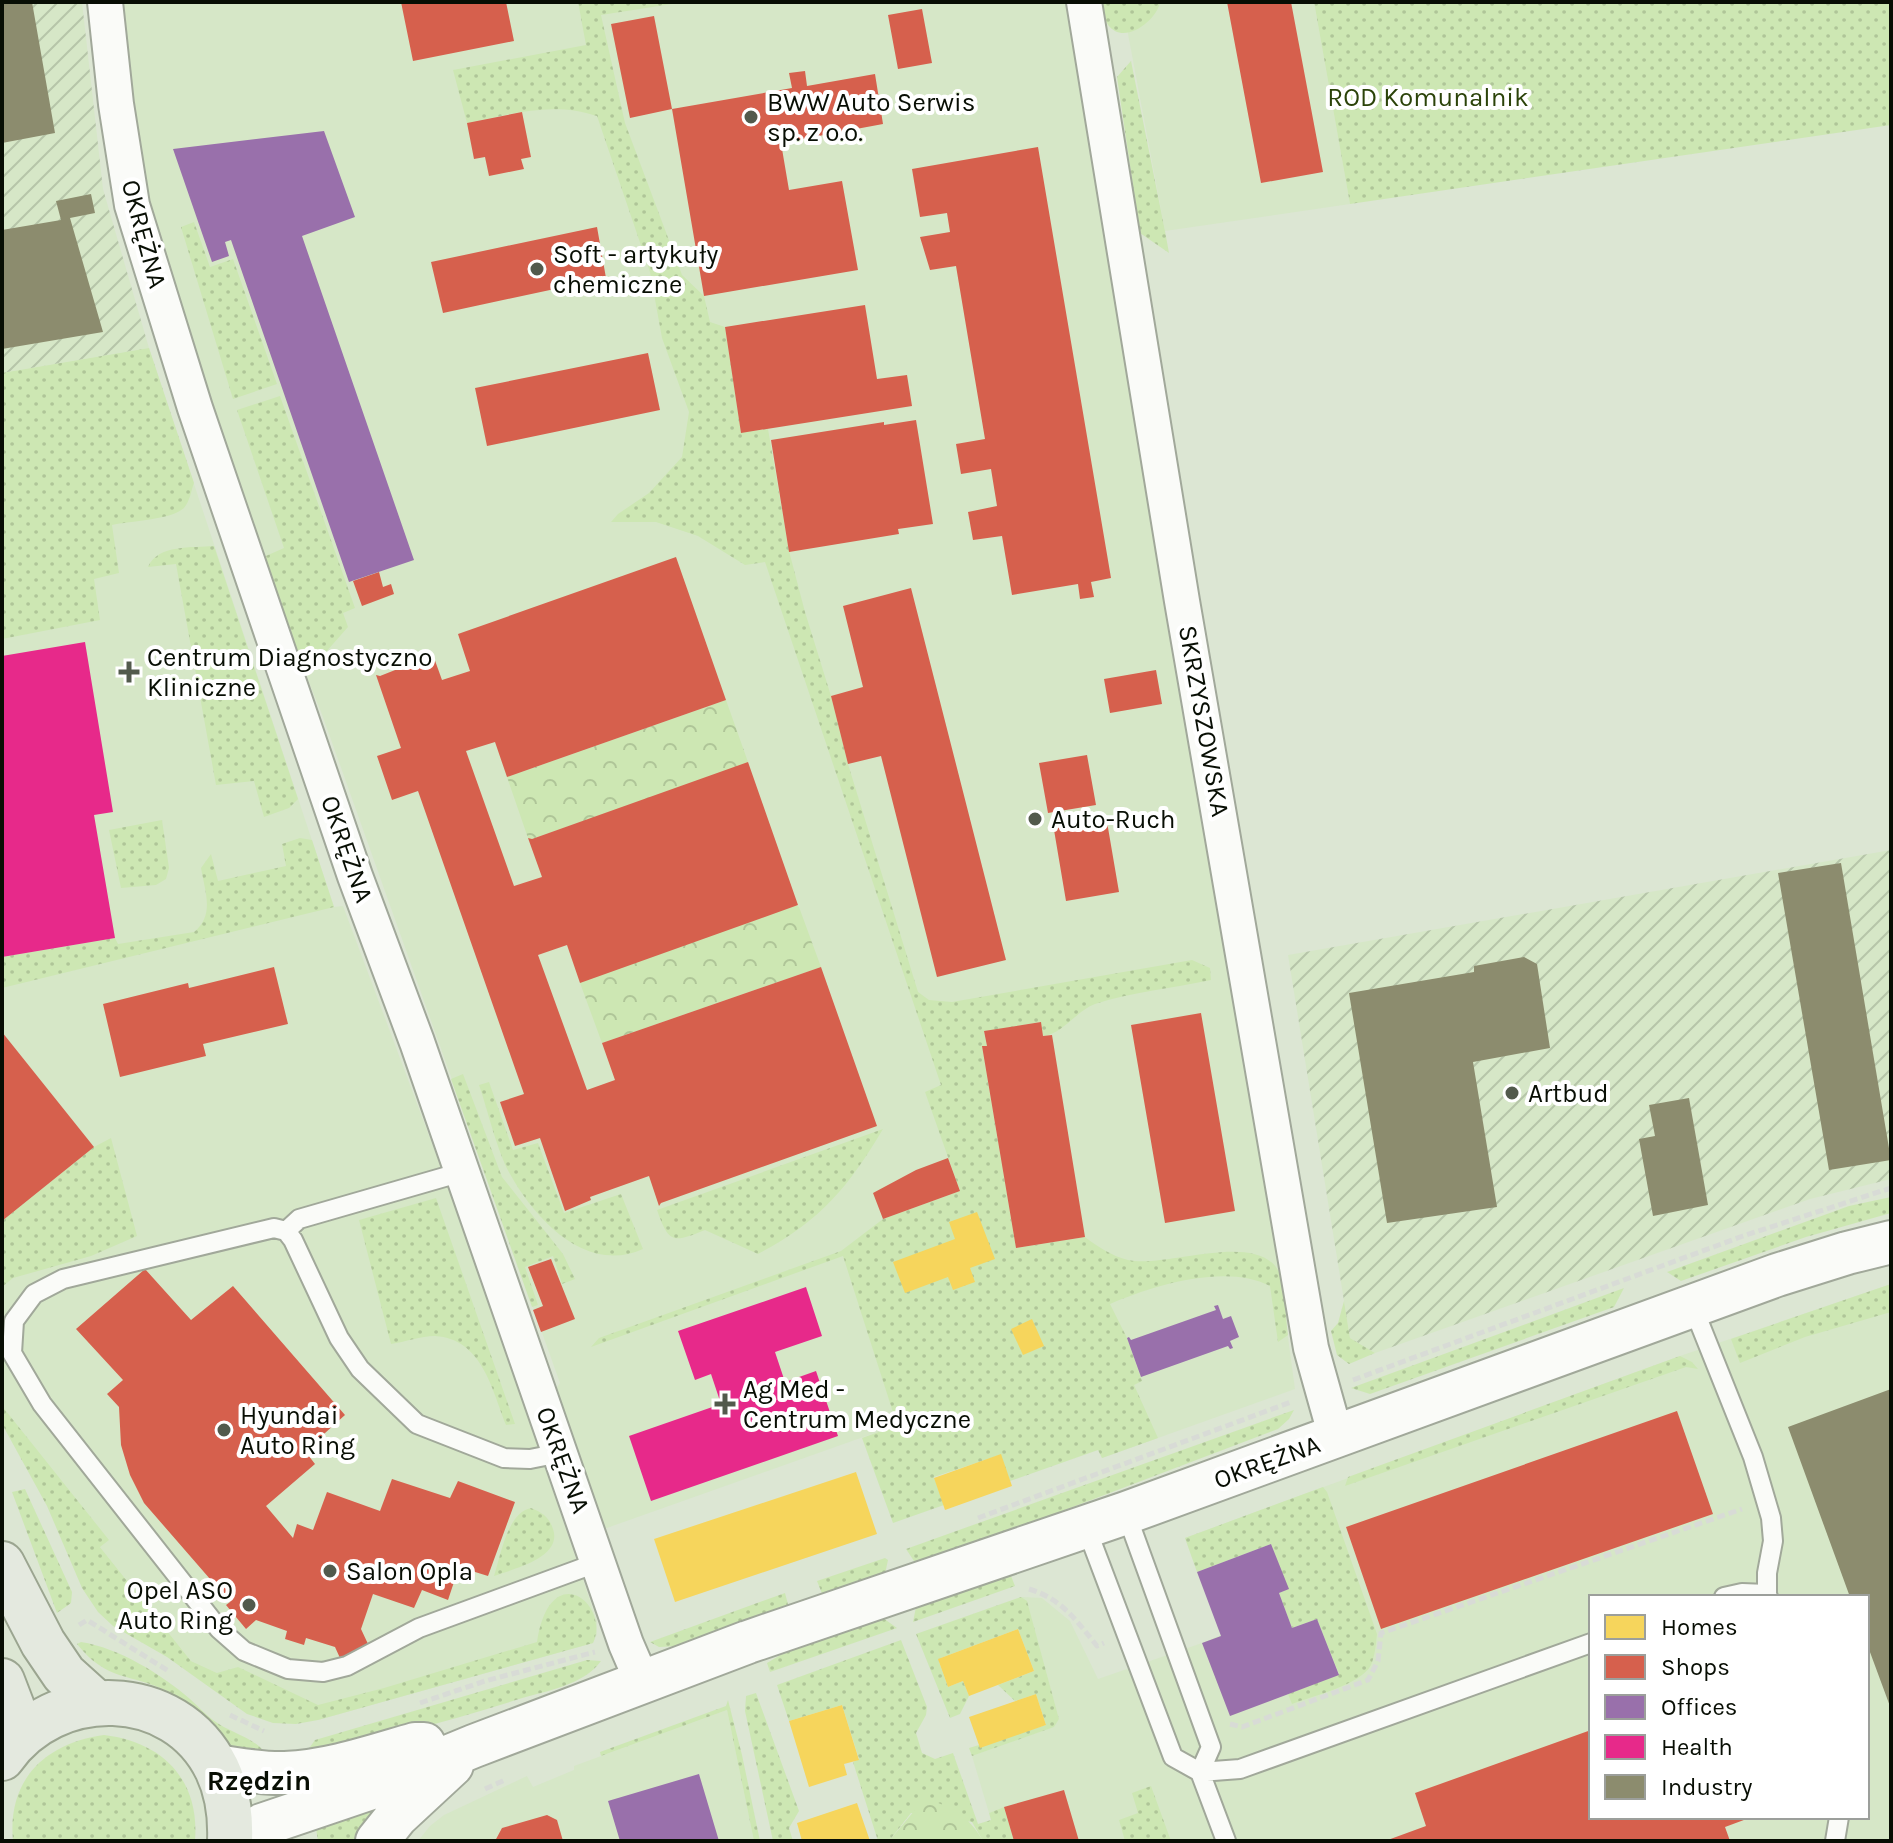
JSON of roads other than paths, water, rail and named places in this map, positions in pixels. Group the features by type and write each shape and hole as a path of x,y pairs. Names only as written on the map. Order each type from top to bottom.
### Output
{"main road":[{"path":"2,1564 43,1643 64,1674 95,1702"},
{"path":"2,1681 12,1707 7,1751"},
{"path":"7,1751 35,1723 64,1709 95,1702 131,1704 165,1717 194,1738 216,1766 226,1793 231,1841"}],"street":[{"name":"OKRĘŻNA","path":"105,2 116,104 132,205 195,408 355,876 634,1663"},
{"name":"SKRZYSZOWSKA","path":"1084,2 1182,601 1311,1348 1336,1437"},
{"name":"OKRĘŻNA","path":"231,1841 277,1819 377,1786 474,1746 634,1663 789,1627 1126,1513 1777,1275 1891,1242"},
{"name":"OKRĘŻNA","path":"216,1766 283,1773 363,1759 415,1744 474,1746"},
{"path":"377,1841 397,1816 474,1746"}],"lane":[{"path":"286,1231 299,1219 462,1172"},
{"path":"560,1453 530,1459 504,1458 417,1424 360,1369 339,1338 308,1269 286,1231 274,1228 63,1279 34,1294 14,1321 12,1353 42,1404 219,1629 244,1651 288,1669 323,1672 347,1666 419,1628 599,1562"},
{"path":"1693,1307 1753,1457 1771,1518 1773,1541 1767,1573 1767,1595"},
{"path":"1126,1513 1211,1747 1200,1772 1226,1841"},
{"path":"1086,1527 1173,1757 1200,1772 1240,1769 1589,1644"},
{"path":"1733,1595 1759,1595"},
{"path":"1835,1841 1839,1819"}],"place":[{"name":"BWW Auto Serwis sp. z o.o.","path":"751,117"},
{"name":"Soft - artykuły chemiczne","path":"537,269"},
{"name":"Centrum Diagnostyczno Kliniczne","path":"129,672"},
{"name":"Auto-Ruch","path":"1035,819"},
{"name":"Artbud","path":"1512,1093"},
{"name":"Ag Med - Centrum Medyczne","path":"725,1404"},
{"name":"Hyundai Auto Ring","path":"224,1430"},
{"name":"Salon Opla","path":"330,1571"},
{"name":"Opel ASO Auto Ring","path":"249,1605"}],"district":[{"name":"Rzędzin","path":"259,1780"}],"park label":[{"name":"ROD Komunalnik","path":"1428,97"}]}
